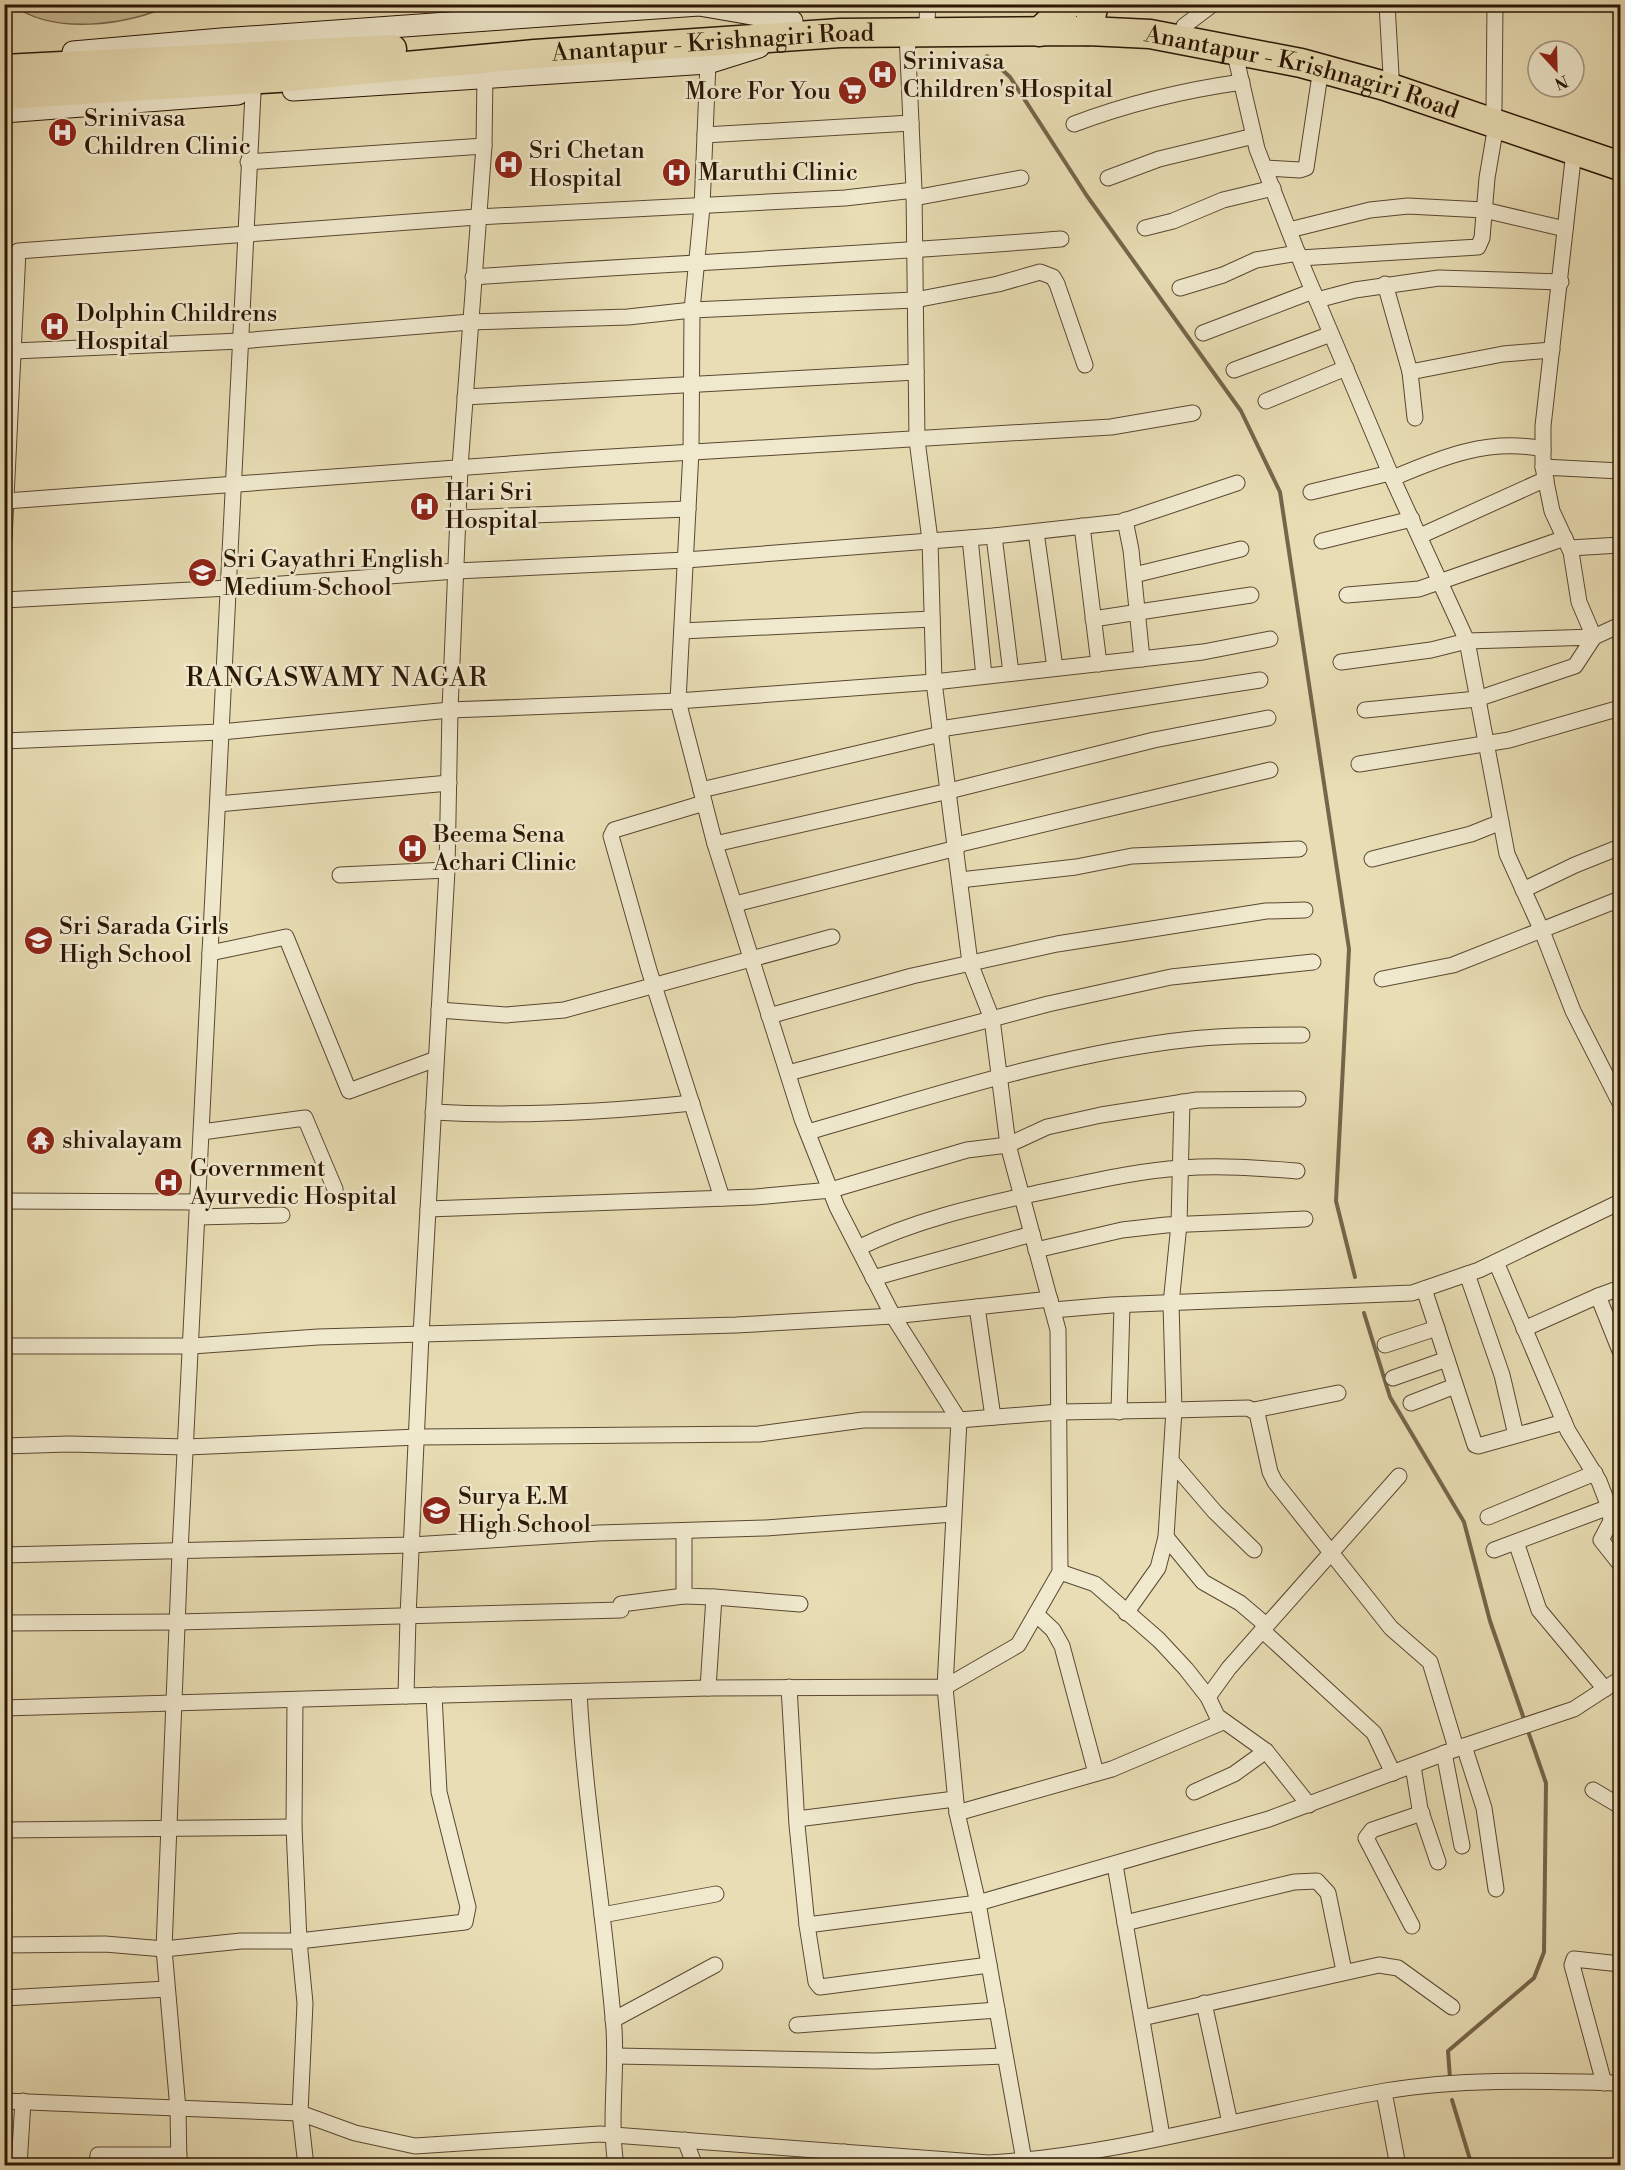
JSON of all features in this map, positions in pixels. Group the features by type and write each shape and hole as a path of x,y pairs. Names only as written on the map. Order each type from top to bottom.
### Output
{"highway":[{"name":"Anantapur - Krishnagiri Road","path":"4,95 277,78 535,48 792,29 855,18 1072,18 1184,26 1328,56 1391,75 1493,119 1574,151 1620,166"},
{"name":"Anantapur - Krishnagiri Road","path":"1072,18 1321,68 1493,119 1620,147"},
{"path":"4,69 535,48"}],"street":[{"path":"1184,26 1213,4"},
{"path":"1387,4 1391,75"},
{"path":"1180,288 1223,275 1256,260 1476,248 1481,243 1493,119 1495,4"},
{"path":"4,58 221,39 699,6 792,29"},
{"path":"4,1708 708,1688 945,1687 1018,1646 1060,1572 1058,1330 1008,1145 992,1019 970,963 957,846 934,682 930,540 917,440 911,123 921,19"},
{"path":"4,112 485,76 708,63 792,29"},
{"path":"1234,50 1254,136 1299,256 1392,476 1467,641 1507,854 1542,931 1573,1011 1620,1103"},
{"path":"708,63 702,207 692,310 691,451 678,701 715,844 808,1132 831,1190 873,1278 893,1316 959,1420 952,1514 945,1687 956,1806 978,1903 1024,2163"},
{"path":"1265,168 1300,170 1306,168 1321,68"},
{"path":"406,1696 421,1335 447,870 450,710 460,467 484,146 485,76"},
{"path":"1074,124 1112,110 1204,87 1242,82"},
{"path":"97,2166 99,2155 179,2160 178,2109 164,1949 180,1552 253,93"},
{"path":"705,135 911,123"},
{"path":"1108,178 1159,159 1254,136"},
{"path":"248,162 484,146"},
{"path":"1574,151 1543,426 1543,449 1544,473 1552,511 1567,543 1579,602 1594,637"},
{"path":"4,539 18,250 477,217 702,207 914,194 1021,178"},
{"path":"1145,228 1173,220 1223,200 1273,188"},
{"path":"1289,230 1370,210 1392,207 1484,210 1565,229"},
{"path":"473,277 1061,239"},
{"path":"14,351 240,341 470,322 628,317 692,310 915,300 998,284 1040,272 1053,277 1057,284 1085,365"},
{"path":"1203,333 1315,296 1385,284 1451,277 1561,282"},
{"path":"1385,284 1410,372 1415,418"},
{"path":"1234,370 1332,334"},
{"path":"1410,372 1503,354 1552,350"},
{"path":"1266,401 1346,368"},
{"path":"465,397 916,372"},
{"path":"6,501 233,482 691,451 917,440 1044,429 1111,427 1193,413"},
{"path":"1311,492 1392,476 1437,459 1479,447 1520,444 1543,449"},
{"path":"1420,536 1544,473 1620,471"},
{"path":"4,600 228,588 456,571 686,560 994,536 1125,520 1237,483"},
{"path":"458,518 688,509"},
{"path":"1322,541 1412,519"},
{"path":"1125,520 1134,575 1142,659"},
{"path":"1082,526 1099,664"},
{"path":"1035,532 1055,668"},
{"path":"994,536 1011,673"},
{"path":"970,537 984,676"},
{"path":"1347,596 1419,589 1567,543 1620,545"},
{"path":"1134,575 1241,549"},
{"path":"1093,619 1138,614 1251,595"},
{"path":"682,631 932,619"},
{"path":"1341,662 1431,650 1467,641 1594,637 1620,626"},
{"path":"1365,710 1477,699 1575,666 1594,637"},
{"path":"4,741 221,732 450,710 678,701 934,682 1203,652 1270,639"},
{"path":"722,1198 654,986 611,832 703,797 941,731 1260,680"},
{"path":"1359,764 1509,740 1533,731 1620,708"},
{"path":"715,844 949,791 1154,740 1268,718"},
{"path":"735,904 957,846 1270,770"},
{"path":"218,804 449,783"},
{"path":"1372,859 1471,834 1501,822"},
{"path":"1523,890 1620,847"},
{"path":"960,880 1076,867 1132,856 1299,849"},
{"path":"340,875 447,870"},
{"path":"1382,979 1453,965 1620,899"},
{"path":"769,1016 912,976 970,963 1118,934 1169,928 1266,911 1305,910"},
{"path":"210,953 286,937 349,1091 436,1059"},
{"path":"439,1010 506,1015 543,1014 832,937"},
{"path":"788,1073 992,1019 1172,977 1313,962"},
{"path":"808,1132 999,1077 1116,1051 1193,1039 1302,1035"},
{"path":"428,1209 722,1198 831,1190 967,1150 1008,1145 1047,1127 1182,1102 1298,1099"},
{"path":"1126,1613 1158,1568 1166,1537 1174,1410 1171,1304 1179,1224 1182,1102"},
{"path":"433,1112 522,1114 622,1110 692,1103"},
{"path":"202,1132 305,1118 335,1189"},
{"path":"858,1248 887,1234 931,1219 1022,1196 1133,1173 1181,1168 1240,1166 1297,1171"},
{"path":"4,1201 282,1215"},
{"path":"4,1346 192,1346 318,1337 736,1325 893,1316 977,1307 1051,1304 1171,1304 1380,1296 1412,1293 1467,1274 1620,1202"},
{"path":"1036,1250 1122,1230 1179,1224 1305,1219"},
{"path":"873,1278 1032,1234"},
{"path":"1496,1262 1564,1422 1595,1473 1610,1507 1611,1521 1601,1540 1620,1564"},
{"path":"1467,1274 1502,1375 1516,1436"},
{"path":"1524,1329 1620,1288"},
{"path":"1424,1289 1475,1444 1516,1436 1564,1422"},
{"path":"1598,1296 1620,1351"},
{"path":"1119,1412 1122,1305"},
{"path":"977,1307 993,1417"},
{"path":"1385,1344 1437,1328"},
{"path":"1393,1378 1446,1359"},
{"path":"1411,1403 1455,1386"},
{"path":"4,1446 69,1444 187,1447 418,1437 759,1434 863,1420 959,1420 1059,1412 1248,1408 1254,1410 1338,1393"},
{"path":"1254,1410 1261,1423 1272,1477 1330,1553 1397,1634 1430,1662 1455,1749 1484,1808 1496,1889"},
{"path":"1172,1462 1215,1512 1254,1550"},
{"path":"1488,1517 1595,1473"},
{"path":"1208,1697 1228,1668 1399,1476"},
{"path":"1494,1550 1610,1507"},
{"path":"4,1555 412,1545 599,1533 766,1528 952,1514"},
{"path":"684,1531 684,1596"},
{"path":"1166,1537 1203,1582 1240,1603 1374,1733 1393,1773"},
{"path":"807,1925 978,1903 1115,1865 1309,1804 1455,1749 1574,1709 1615,1686 1539,1610 1516,1542"},
{"path":"1060,1572 1095,1584 1186,1669 1208,1697 1217,1716 1266,1751 1309,1804"},
{"path":"4,1623 178,1622 408,1616 621,1607 684,1596 800,1604"},
{"path":"708,1688 714,1597"},
{"path":"1036,1614 1053,1630 1062,1646 1096,1773"},
{"path":"789,1688 797,1819 807,1925 816,1982 820,1987 989,1965"},
{"path":"579,1692 582,1755 613,2020 615,2056 611,2134 616,2166"},
{"path":"4,1945 105,1944 164,1949 241,1941 299,1941 465,1923 468,1907 440,1792 434,1695"},
{"path":"295,1700 294,1827 299,1941 305,2003 300,2113 306,2166"},
{"path":"797,1819 956,1806 1096,1773 1224,1722"},
{"path":"1455,1749 1462,1846"},
{"path":"1194,1792 1234,1774 1266,1751"},
{"path":"1413,1766 1422,1813 1438,1862"},
{"path":"1593,1790 1620,1806"},
{"path":"1412,1926 1366,1838 1372,1830 1422,1813"},
{"path":"4,1830 294,1827"},
{"path":"1115,1865 1162,2136"},
{"path":"1125,1923 1294,1882 1317,1881 1328,1893 1344,1971"},
{"path":"602,1915 716,1894"},
{"path":"1604,2083 1572,1965 1574,1959 1620,1964"},
{"path":"613,2020 715,1965"},
{"path":"1142,2018 1379,1965 1391,1965 1452,2007"},
{"path":"4,1998 167,1989"},
{"path":"1204,2003 1230,2123"},
{"path":"796,2025 997,2010"},
{"path":"615,2056 874,2061 1005,2056"},
{"path":"4,2101 300,2113 355,2133 415,2146 611,2134 684,2140 839,2159 1024,2163 1384,2092 1495,2080 1620,2083"},
{"path":"1384,2092 1398,2166"},
{"path":"19,2166 23,2102"},
{"path":"684,2140 695,2166"}],"shaded area":[{"path":"13,5 170,5 133,18 112,22 69,24 48,21"}],"waterway":[{"path":"987,56 1010,77 1087,196 1241,411 1280,492 1349,949 1336,1201 1355,1277"},
{"path":"1364,1313 1390,1397 1464,1522 1490,1621 1524,1719"},
{"path":"1450,2078 1448,2051 1534,1978 1544,1952 1546,1783 1529,1734"},
{"path":"1452,2100 1472,2166"}],"place":[{"name":"Srinivasa Children's Hospital","path":"882,75"},
{"name":"More For You","path":"852,91"},
{"name":"Srinivasa Children Clinic","path":"63,132"},
{"name":"Sri Chetan Hospital","path":"508,164"},
{"name":"Maruthi Clinic","path":"677,172"},
{"name":"Dolphin Childrens Hospital","path":"55,327"},
{"name":"Hari Sri Hospital","path":"424,506"},
{"name":"Sri Gayathri English Medium School","path":"202,573"},
{"name":"Beema Sena Achari Clinic","path":"412,848"},
{"name":"Sri Sarada Girls High School","path":"38,940"},
{"name":"shivalayam","path":"41,1140"},
{"name":"Government Ayurvedic Hospital","path":"169,1182"},
{"name":"Surya E.M High School","path":"437,1510"}],"district":[{"name":"RANGASWAMY NAGAR","path":"337,677"}]}
